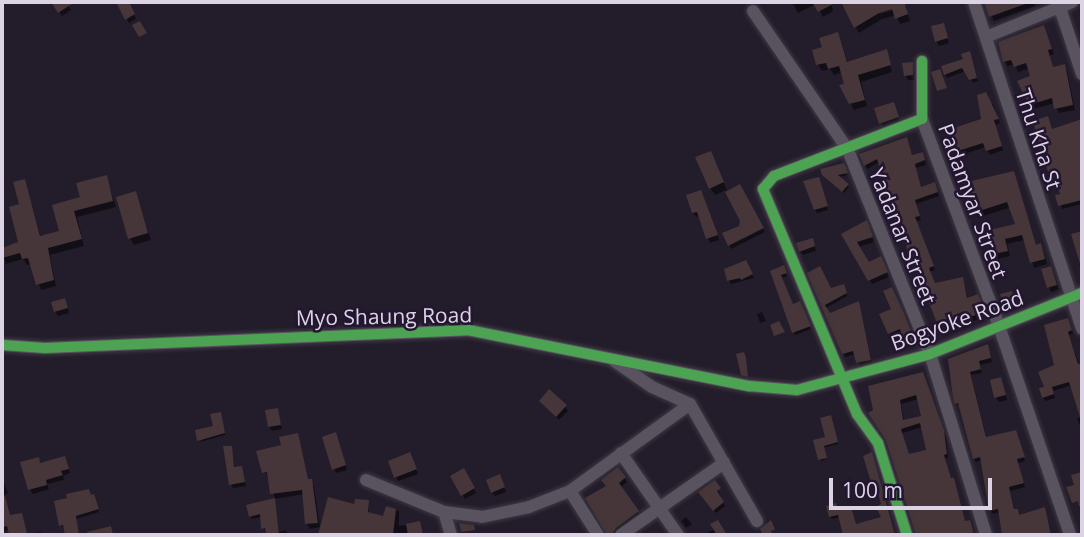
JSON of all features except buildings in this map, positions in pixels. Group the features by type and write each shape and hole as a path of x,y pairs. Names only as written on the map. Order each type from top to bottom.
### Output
{"street":[{"name":"Thu Kha St","path":"974,2 1077,295 1082,329"},
{"path":"986,37 1063,3 1082,74"},
{"name":"Yadanar Street","path":"752,10 848,150 930,354 986,535"},
{"path":"907,535 878,443 857,414 844,377 763,189 774,176 848,150 922,119 922,61"},
{"name":"Padamyar Street","path":"922,119 999,326 1070,535"},
{"name":"Bogyoke Road","path":"844,377 930,354 1077,295"},
{"name":"Myo Shaung Road","path":"2,345 45,348 468,330 749,386 797,390 844,377"},
{"path":"607,356 652,387 690,404 757,521"},
{"path":"366,480 444,512 482,517 529,508 570,491 690,404"},
{"path":"621,453 678,535"},
{"path":"621,535 724,463"},
{"path":"570,491 598,535"},
{"path":"444,512 451,535"}],"cycle path":[{"path":"907,535 878,443 857,414 763,189 774,176 922,119 922,61"},
{"path":"2,345 45,348 468,330 749,386 797,390 930,354 1082,293"}]}
